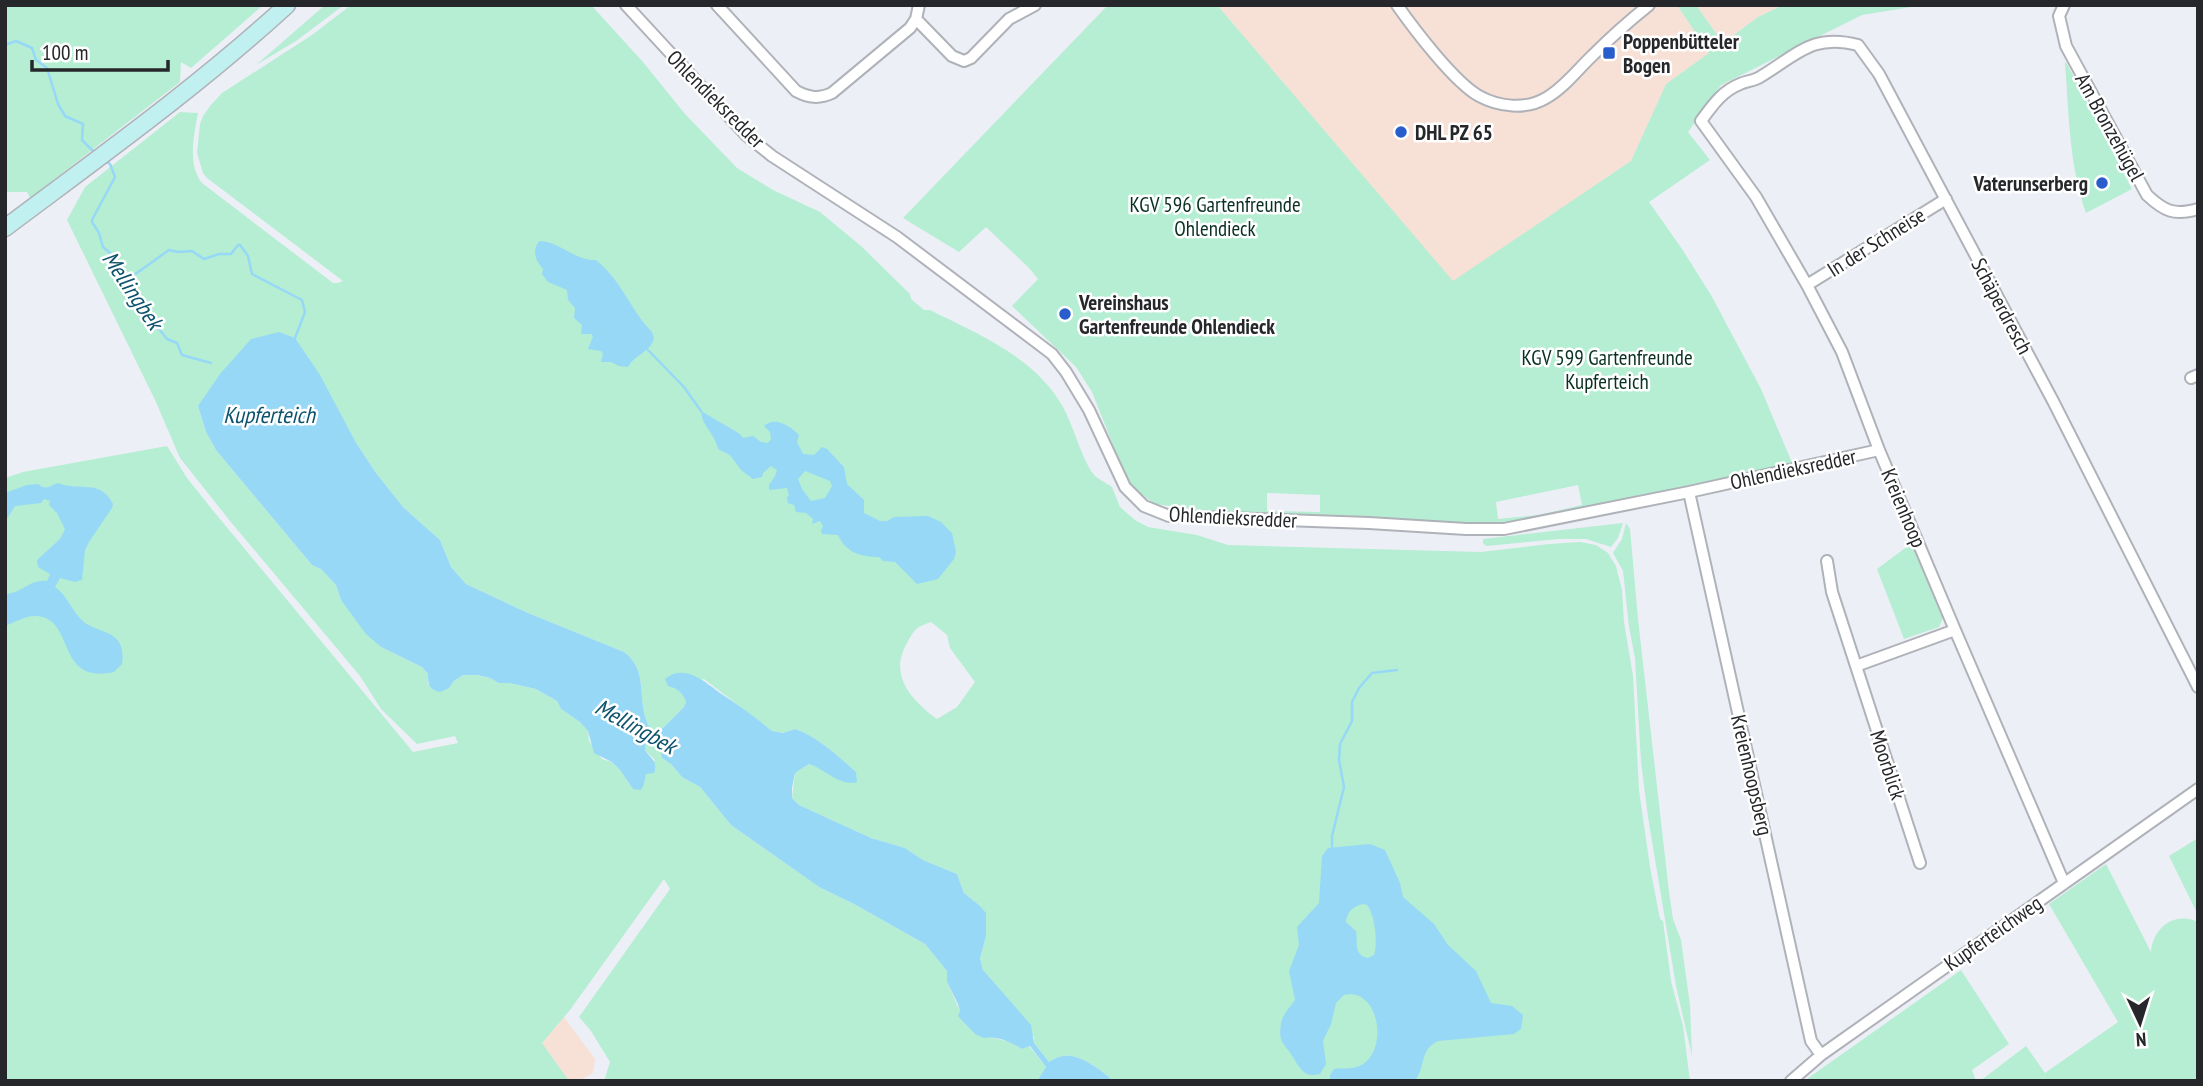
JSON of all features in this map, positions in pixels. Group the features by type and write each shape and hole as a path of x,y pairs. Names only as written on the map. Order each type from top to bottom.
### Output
{"main road":[{"path":"5,228 190,88 252,38 287,5"}],"street":[{"name":"Ohlendieksredder","path":"626,5 746,135 772,156 897,237 1052,354 1089,410 1125,487 1144,506 1157,513 1222,519 1504,529 1880,450"},
{"path":"718,5 796,91 814,98 832,93 910,28 916,19 919,5"},
{"path":"916,19 952,56 964,61 971,58 1009,19 1035,5"},
{"path":"1397,5 1438,56 1470,89 1497,103 1518,106 1545,99 1557,90 1649,5"},
{"name":"Am Bronzehügel","path":"2064,5 2059,16 2066,46 2147,195 2164,211 2186,213 2198,209"},
{"name":"Schäperdresch","path":"1740,84 1756,80 1810,45 1832,40 1858,45 1879,74 2053,401 2198,687"},
{"name":"Kreienhoop","path":"1740,84 1719,97 1701,121 1756,197 1842,352 1955,630 2064,883"},
{"name":"In der Schneise","path":"1807,285 1946,199"},
{"name":"Kreienhoopsberg","path":"1689,492 1811,1041 1821,1055"},
{"name":"Moorblick","path":"1826,561 1832,592 1920,863"},
{"path":"1856,666 1955,630"},
{"name":"Kupferteichweg","path":"1791,1081 1821,1055 2198,789"}],"shaded area":[{"path":"1217,5 1677,5 1709,53 1666,84 1631,161 1453,282"},
{"path":"1696,5 1783,5 1758,17 1723,43"},
{"path":"564,1017 595,1059 593,1073 578,1081 569,1081 542,1043"}],"green space":[{"path":"5,5 263,5 191,68 181,62 180,82 30,198 27,192 5,192"},
{"path":"325,5 344,5 296,41 256,65"},
{"path":"351,5 591,5 643,62 685,114 737,168 773,190 820,212 861,246 924,310 930,310 986,338 1037,374 1063,407 1091,471 1112,487 1120,507 1148,527 1197,535 1228,545 1481,552 1580,542 1596,545 1608,553 1616,566 1622,590 1633,676 1639,790 1671,981 1683,1026 1690,1081 1113,1081 1094,1066 1077,1058 1063,1056 1049,1062 1034,1043 1034,1037 1010,1002 983,970 980,958 986,935 979,905 964,893 957,874 923,860 905,848 871,838 799,805 792,798 795,773 809,764 841,781 856,772 827,748 795,729 783,733 772,731 704,679 674,687 684,695 684,707 661,730 651,730 643,709 637,669 624,652 528,613 466,584 451,567 440,540 403,507 355,441 198,406 206,432 216,450 312,565 321,569 336,585 341,600 381,647 422,667 428,674 428,684 449,688 463,675 476,675 499,683 536,689 557,701 561,709 580,722 588,731 589,741 602,759 612,762 633,789 644,784 646,773 655,760 645,750 645,739 659,739 662,758 682,777 700,787 731,825 819,887 925,944 947,971 947,982 960,1011 988,1037 1011,1042 1022,1049 1029,1046 1046,1067 1037,1081 604,1081 610,1062 579,1017 670,889 664,879 570,1010 542,1043 569,1081 5,1081 5,478 23,472 167,446 187,478 215,513 413,752 458,743 455,736 417,744 381,709 360,676 180,458 155,400 67,220 85,187 180,112 198,113 193,158 194,167 202,183 333,283 343,281 207,178 197,153 203,116 222,93 312,35","holes":["931,622 947,635 950,648 975,682 957,707 937,719 912,695 906,686 900,666 907,643 918,628"]},
{"path":"1108,5 1217,5 1453,281 1631,161 1666,84 1709,53 1677,5 1696,5 1723,43 1758,17 1783,5 1924,5 1862,15 1721,85 1688,132 1710,160 1649,202 1711,295 1761,389 1793,465 1519,524 1475,525 1216,512 1155,504 1129,485 1092,392 1076,367 1012,306 1038,279 1029,268 986,227 959,252 903,218","holes":["1578,485 1582,505 1539,515 1498,519 1496,502","1267,493 1320,495 1320,512 1267,511"]},
{"path":"2066,62 2132,189 2086,213 2073,158"},
{"path":"1623,523 1618,538 1611,547 1586,539 1486,546 1483,543 1483,539"},
{"path":"1626,523 1630,529 1669,892 1673,919 1681,940 1690,1005 1692,1056 1676,986 1648,817 1641,762 1635,658 1623,571 1613,553 1622,539"},
{"path":"1912,543 1943,618 1939,627 1904,639 1877,569"},
{"path":"2198,838 2198,915 2169,856"},
{"path":"2106,864 2151,952 2156,936 2166,924 2181,919 2198,922 2198,1081 1980,1081 2026,1046 2045,1073 2118,1022 2049,904"},
{"path":"1961,970 2009,1044 1972,1070 1976,1081 1804,1081"}],"water":[{"path":"539,241 596,260 613,277 652,332 652,343 628,367 601,362 601,351 588,349 593,336 581,334 582,325 574,318 575,308 568,300 567,290 548,282 542,274 543,269 535,256"},
{"name":"Kupferteich","path":"279,332 295,338 320,375 355,441 376,473 403,507 440,540 451,567 466,584 528,613 624,652 637,669 643,709 651,730 661,730 684,707 686,702 683,696 668,686 665,679 680,673 703,681 772,731 783,733 795,729 827,748 856,772 857,782 839,780 809,764 795,773 792,798 799,805 871,838 905,848 923,860 957,874 964,893 986,913 986,936 980,958 983,970 1031,1025 1034,1043 1049,1062 1063,1056 1077,1058 1094,1066 1113,1081 1037,1081 1046,1067 1030,1046 1022,1049 1004,1040 984,1038 975,1034 958,1016 960,1011 947,982 947,971 925,944 819,887 731,825 700,787 682,777 662,758 658,739 645,739 645,750 654,763 654,773 646,774 641,790 633,789 612,762 594,753 588,731 561,709 557,701 536,689 499,683 477,675 463,675 449,688 436,691 430,686 428,674 422,667 381,647 366,634 341,600 336,585 321,569 312,565 216,450 206,432 198,406 220,374 251,339"},
{"path":"701,411 743,438 753,436 768,443 771,439 770,432 764,426 778,422 787,426 799,435 797,442 803,454 814,455 822,447 844,467 847,484 864,500 864,513 880,521 894,517 928,516 941,522 952,533 956,552 954,559 938,579 917,584 895,562 855,553 845,546 838,535 822,534 823,526 820,521 812,524 813,519 806,513 796,512 794,505 788,503 787,488 769,490 777,470 771,466 762,477 753,479 741,470 730,455 718,449","holes":["805,471 830,481 832,486 825,498 811,501 798,479"]},
{"path":"58,483 96,488 108,496 113,504 85,550 82,580 75,582 60,578 55,587 84,622 112,635 119,642 122,664 114,672 95,673 83,669 74,661 57,628 49,620 33,616 5,626 5,594 36,582 47,581 50,574 38,567 37,560 60,539 65,529 57,513 49,505 50,501 44,499 41,503 15,506 5,522 5,493 27,485 38,484 46,488"},
{"path":"1370,844 1385,850 1400,883 1403,897 1434,924 1448,945 1476,971 1491,1003 1512,1006 1523,1015 1521,1029 1514,1034 1438,1041 1425,1054 1415,1081 1330,1081 1334,1069 1357,1067 1367,1060 1374,1050 1377,1037 1377,1024 1366,1001 1357,995 1344,995 1336,1003 1323,1041 1326,1064 1320,1074 1305,1073 1282,1041 1280,1030 1286,1011 1295,1000 1289,971 1299,945 1297,927 1319,903 1322,856 1328,848","holes":["1367,905 1376,936 1374,955 1368,958 1358,951 1356,931 1346,922 1353,908"]}],"waterway":[{"name":"Mellingbek","path":"5,45 16,41 32,48 36,60 47,68 58,104 65,116 83,124 82,140 96,154"},
{"name":"Mellingbek","path":"104,160 110,164 115,177 92,220 103,247 116,258 117,270 124,285 167,339 177,343 182,355 211,363"},
{"path":"122,279 134,275 169,250 192,251 204,259 219,254 231,254 240,245 248,256 252,274 302,300 305,312 295,338"},
{"path":"648,350 684,387 701,411"},
{"path":"1332,847 1332,836 1344,787 1339,760 1340,744 1352,721 1352,702 1359,688 1372,673 1397,670"}],"place":[{"name":"Poppenbütteler Bogen","path":"1609,53"},
{"name":"DHL PZ 65","path":"1401,132"},
{"name":"Vaterunserberg","path":"2102,183"},
{"name":"Vereinshaus Gartenfreunde Ohlendieck","path":"1065,314"}],"park label":[{"name":"KGV 596 Gartenfreunde Ohlendieck","path":"1215,216"},
{"name":"KGV 599 Gartenfreunde Kupferteich","path":"1607,369"}]}
